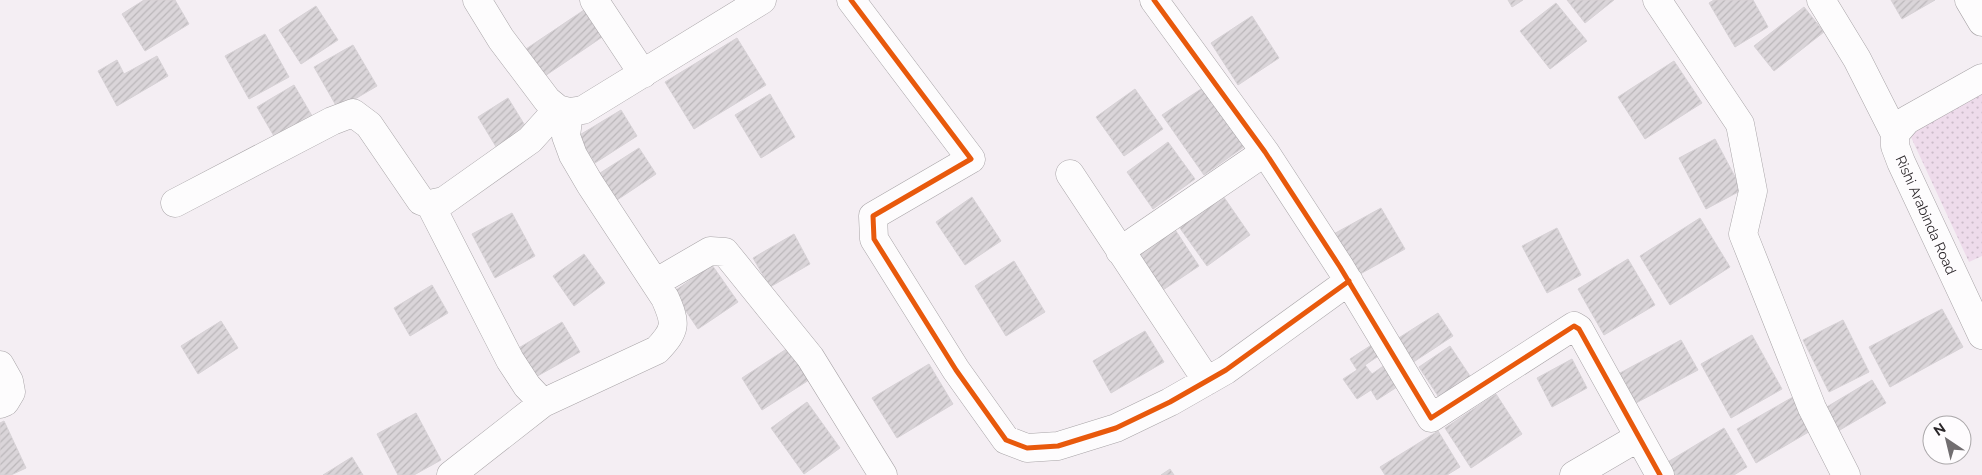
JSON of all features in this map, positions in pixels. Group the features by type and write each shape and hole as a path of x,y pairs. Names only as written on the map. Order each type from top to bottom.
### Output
{"street":[{"path":"477,0 501,39 547,100 564,110 583,110 762,0"},
{"path":"594,0 642,74"},
{"path":"851,0 971,159 873,216 874,239 956,370 1006,440 1027,448 1058,446 1116,428 1170,402 1226,370 1349,281"},
{"path":"1154,0 1265,152 1349,281 1431,418 1574,326 1579,329 1660,475"},
{"path":"1657,0 1740,124 1753,192 1743,234 1812,408 1846,475"},
{"name":"Rishi Arabinda Road","path":"1821,0 1857,59 1895,134 1895,146 1901,162 1982,335"},
{"path":"1970,0 1982,22"},
{"path":"1895,134 1907,120 1982,78"},
{"path":"175,203 332,120 353,113 369,124 421,201 430,204 444,201 530,140 564,110"},
{"path":"451,475 543,403 657,350 670,336 674,318 665,298 573,155 566,136 564,110"},
{"path":"1120,250 1265,152"},
{"path":"1070,174 1207,381"},
{"path":"430,204 510,360 527,386 543,403"},
{"path":"655,283 710,251 725,252 810,357 883,475"},
{"path":"0,365 9,381 11,392 5,402 0,404"},
{"path":"1574,475 1639,437"}],"shaded area":[{"path":"1982,88 1982,256 1969,262 1910,135"}],"building":[{"path":"144,0 175,0 189,24 145,51 122,14"},
{"path":"1508,0 1523,0 1512,7"},
{"path":"1567,0 1614,0 1585,23"},
{"path":"1714,0 1753,0 1768,27 1735,47 1709,3"},
{"path":"1891,0 1935,0 1902,19"},
{"path":"1556,3 1587,41 1550,69 1520,31"},
{"path":"316,6 338,40 301,64 279,30"},
{"path":"590,6 608,33 542,78 523,51"},
{"path":"1804,7 1824,32 1774,71 1754,46"},
{"path":"1252,16 1279,58 1238,85 1211,43"},
{"path":"265,34 289,77 249,99 225,56"},
{"path":"737,38 766,85 694,129 665,82"},
{"path":"353,45 377,86 338,109 314,67"},
{"path":"157,56 168,76 117,106 98,71 117,60 124,74"},
{"path":"1674,61 1702,103 1645,139 1618,97"},
{"path":"294,85 315,121 278,143 257,107"},
{"path":"1207,85 1248,144 1204,175 1162,115"},
{"path":"1135,89 1163,129 1124,156 1096,117"},
{"path":"770,94 795,137 761,158 735,115"},
{"path":"508,98 529,132 498,150 478,117"},
{"path":"621,110 637,136 595,163 578,136"},
{"path":"1715,139 1742,190 1706,209 1679,158"},
{"path":"1168,142 1195,179 1153,209 1127,172"},
{"path":"639,148 656,174 614,202 597,175"},
{"path":"1221,193 1250,235 1207,266 1177,224"},
{"path":"972,197 1001,241 965,265 936,222"},
{"path":"1381,208 1405,249 1353,278 1330,236"},
{"path":"512,213 535,256 495,278 472,234"},
{"path":"1700,218 1730,267 1670,305 1640,256"},
{"path":"1172,225 1199,266 1157,294 1129,254"},
{"path":"1557,228 1581,275 1547,293 1522,246"},
{"path":"794,234 810,264 770,287 753,258"},
{"path":"584,254 605,283 574,306 553,276"},
{"path":"1628,259 1655,305 1604,335 1578,289"},
{"path":"1014,261 1045,312 1006,336 975,286"},
{"path":"712,265 738,302 698,329 673,292"},
{"path":"432,285 448,313 410,336 394,308"},
{"path":"1942,309 1963,347 1890,387 1869,347"},
{"path":"1438,313 1453,336 1412,363 1397,339"},
{"path":"1843,320 1869,372 1829,392 1803,340"},
{"path":"221,321 238,348 198,374 181,346"},
{"path":"562,322 580,352 534,378 517,349"},
{"path":"1145,331 1164,362 1111,393 1093,361"},
{"path":"1752,335 1782,389 1731,418 1701,364"},
{"path":"1681,340 1698,370 1636,403 1620,373"},
{"path":"1376,342 1383,353 1365,365 1372,374 1389,362 1403,383 1377,400 1371,390 1357,399 1343,379 1357,370 1350,359"},
{"path":"1450,346 1474,382 1442,402 1419,367"},
{"path":"788,348 809,380 762,410 742,378"},
{"path":"1572,359 1587,388 1552,407 1537,378"},
{"path":"929,364 953,404 897,438 872,398"},
{"path":"1872,380 1886,403 1833,434 1820,411"},
{"path":"1496,394 1522,434 1471,468 1445,428"},
{"path":"1793,397 1812,430 1756,463 1737,429"},
{"path":"807,402 840,448 804,474 771,428"},
{"path":"416,413 441,460 414,475 398,475 377,434"},
{"path":"4,421 26,468 11,475 0,475 0,423"},
{"path":"1724,428 1747,467 1734,475 1667,475 1661,466"},
{"path":"1438,431 1460,467 1447,475 1385,475 1380,467"},
{"path":"352,457 363,475 323,475"},
{"path":"1170,469 1174,475 1161,475"}],"cycle path":[{"path":"851,0 971,159 873,216 874,239 956,370 1006,440 1027,448 1058,446 1116,428 1170,402 1226,370 1349,281"},
{"path":"1154,0 1265,152 1340,267 1431,418 1574,326 1579,329 1660,475"}]}
